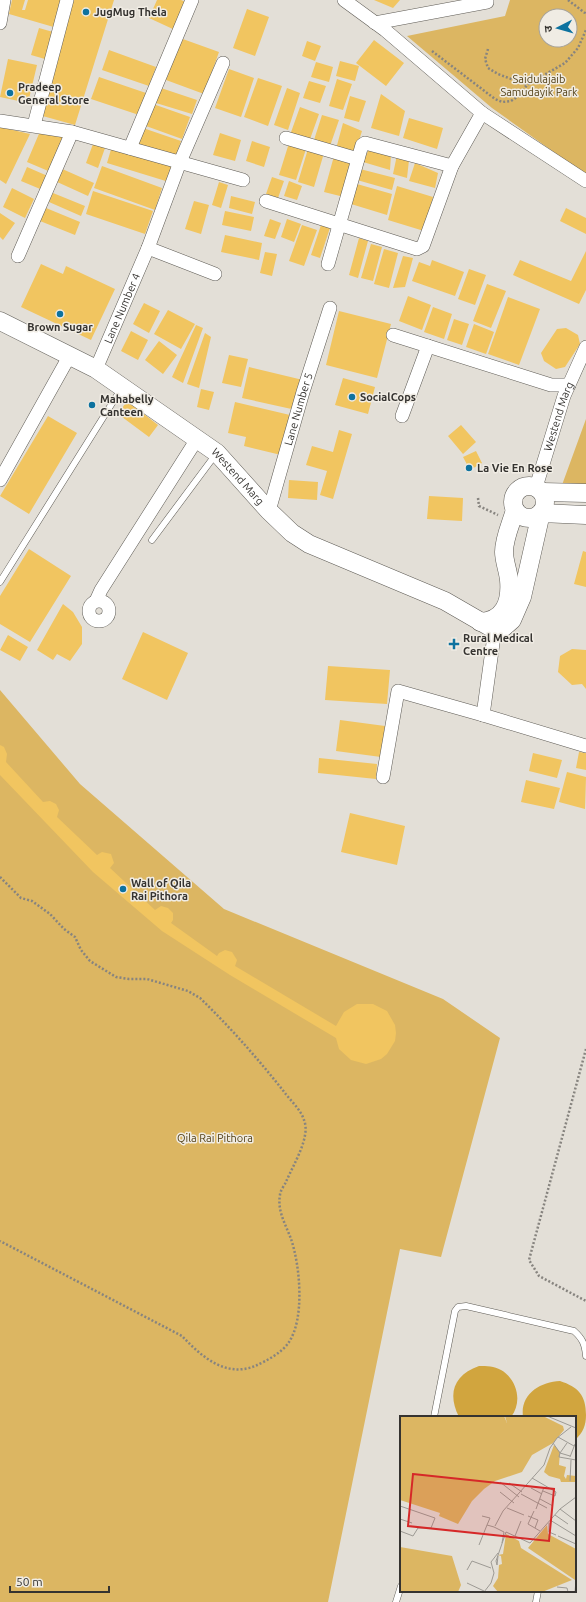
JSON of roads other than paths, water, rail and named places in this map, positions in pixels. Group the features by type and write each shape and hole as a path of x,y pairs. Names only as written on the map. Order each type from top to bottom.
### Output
{"street":[{"path":"0,23 4,0"},
{"path":"34,125 67,0"},
{"path":"130,148 192,0"},
{"path":"375,23 487,2 487,0"},
{"path":"350,2 482,113 586,181"},
{"name":"Lane Number 4","path":"96,369 148,248 180,162 223,63"},
{"path":"266,201 417,249 420,248 423,246 452,166 482,113"},
{"path":"0,120 72,132 243,180"},
{"path":"18,256 72,132"},
{"path":"286,138 358,159"},
{"path":"328,264 362,145 365,142 452,166"},
{"path":"148,248 215,274"},
{"name":"Lane Number 5","path":"269,511 302,392 330,308"},
{"name":"Westend Marg","path":"0,321 96,369 123,386 217,453 269,511 292,533 309,544 445,601 488,625 500,628 509,624 512,620 522,597 541,513 545,503 539,490 564,396 586,347"},
{"path":"393,335 551,385 569,385"},
{"path":"402,416 428,346"},
{"path":"0,480 70,355"},
{"path":"96,601 101,590 197,439"},
{"path":"483,715 488,625 498,617 505,608 509,594 509,580 504,554 505,543 515,510 513,502 517,491 528,486 539,490 586,493"},
{"path":"515,510 521,516 530,518 534,518 541,513 586,515"},
{"path":"383,777 398,691 586,746"}],"lane":[{"path":"0,582 123,386"},
{"path":"152,540 217,453"},
{"path":"434,1416 455,1311 458,1307 466,1306 574,1331 585,1343 586,1356"},
{"path":"396,1602 400,1589"},
{"path":"536,1602 538,1592"}],"place":[{"name":"JugMug Thela","path":"86,12"},
{"name":"Pradeep General Store","path":"10,93"},
{"name":"Brown Sugar","path":"60,314"},
{"name":"SocialCops","path":"352,397"},
{"name":"Mahabelly Canteen","path":"92,405"},
{"name":"La Vie En Rose","path":"469,468"},
{"name":"Rural Medical Centre","path":"454,644"},
{"name":"Wall of Qila Rai Pithora","path":"123,889"}],"park label":[{"name":"Saidulajaib Samudayik Park","path":"539,85"},
{"name":"Qila Rai Pithora","path":"215,1138"}]}
